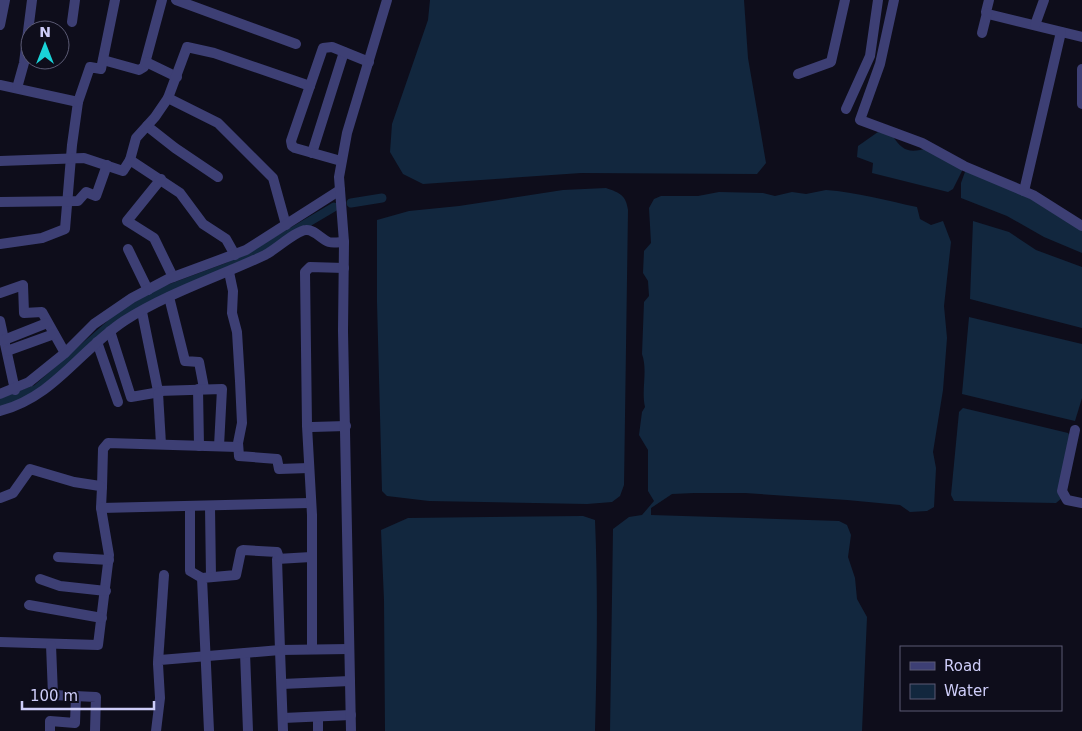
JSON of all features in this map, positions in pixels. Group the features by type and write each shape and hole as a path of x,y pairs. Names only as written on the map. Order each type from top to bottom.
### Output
{"street":[{"path":"0,25 5,0"},
{"path":"17,88 24,63 32,0"},
{"path":"72,22 76,0"},
{"path":"0,244 42,238 65,229 78,102 89,68 100,70 115,0"},
{"path":"103,60 139,70 144,67 162,0"},
{"path":"176,0 296,44"},
{"path":"351,731 343,331 344,242 340,190 341,161 387,0"},
{"path":"798,74 831,62 845,0"},
{"path":"846,109 870,56 878,0"},
{"path":"894,0 880,64 860,120 922,143 964,166 1024,191 1082,226"},
{"path":"982,33 989,0"},
{"path":"1035,25 1044,0"},
{"path":"987,13 1082,37"},
{"path":"1024,191 1061,32"},
{"path":"0,161 89,159 123,170 130,160 136,138 168,98 186,48 190,46 310,86"},
{"path":"341,161 294,148 291,144 323,48 332,48 369,62"},
{"path":"312,153 344,52"},
{"path":"146,62 177,77"},
{"path":"1082,69 1082,104"},
{"path":"0,85 78,102"},
{"path":"168,98 218,123 273,178 286,225"},
{"path":"147,126 218,177"},
{"path":"130,160 180,193 204,224 226,239 235,255"},
{"path":"0,202 78,201 86,192 96,196 106,165"},
{"path":"161,179 127,221 154,238 173,277"},
{"path":"0,394 15,390 44,371 94,324 148,290 173,277 235,255 340,190"},
{"path":"0,412 22,404 49,388 97,342 142,312 269,253 306,230 331,243 344,242"},
{"path":"128,249 148,290"},
{"path":"312,649 305,272 310,267 344,268"},
{"path":"229,272 233,294 232,313 237,333 242,401 242,423 238,447 240,458 277,459 279,469 309,468"},
{"path":"0,293 23,285 25,314 40,311 65,352"},
{"path":"169,298 185,361 198,362 201,389 200,446"},
{"path":"142,312 159,392 161,444"},
{"path":"0,321 15,390"},
{"path":"4,340 47,322"},
{"path":"110,332 131,397 159,392 220,388 223,390 220,446"},
{"path":"7,351 54,334"},
{"path":"97,342 118,402"},
{"path":"312,427 346,426"},
{"path":"1076,430 1062,491 1067,500 1082,504"},
{"path":"0,642 98,645 106,591 108,560 108,538 101,508 103,449 108,442 238,447"},
{"path":"0,498 13,493 30,469 66,480 102,487"},
{"path":"101,508 310,503"},
{"path":"209,731 206,656 210,506"},
{"path":"190,507 190,571 207,578 236,575 242,550 276,552 279,558"},
{"path":"58,557 108,560"},
{"path":"279,558 311,557"},
{"path":"279,558 276,561 284,731"},
{"path":"156,731 160,698 158,662 164,575"},
{"path":"40,579 60,586 106,591"},
{"path":"29,605 102,618"},
{"path":"51,645 53,695 96,697 95,731"},
{"path":"158,662 160,660 280,650 349,649"},
{"path":"245,653 248,731"},
{"path":"282,684 350,682"},
{"path":"50,731 50,721 76,723 76,696"},
{"path":"283,718 351,715"},
{"path":"318,717 318,731"}],"water":[{"path":"430,0 744,0 748,58 766,163 757,174 581,173 423,184 403,174 390,152 392,124 428,20"},
{"path":"878,132 892,135 907,150 929,148 960,165 962,171 953,189 948,192 872,173 873,163 857,157 858,146"},
{"path":"966,169 1042,204 1082,230 1082,253 1044,237 1007,216 961,198 961,183"},
{"path":"606,188 622,195 628,210 624,485 620,496 612,502 587,504 429,501 387,496 382,491 377,302 377,220 409,211 459,206 563,190"},
{"path":"826,190 917,207 920,219 931,225 943,221 951,242 944,306 947,338 943,390 933,452 936,468 934,507 927,511 910,512 900,505 847,500 745,493 694,493 672,494 651,508 651,515 839,521 847,525 851,535 848,557 855,578 857,599 867,617 862,731 610,731 613,529 629,517 642,515 654,501 648,491 648,450 639,435 642,412 645,407 644,360 642,354 644,302 649,296 648,281 643,273 644,251 651,243 649,208 654,199 661,196 698,196 719,192 763,193 775,196 792,192 806,194"},
{"path":"973,221 1009,232 1036,250 1082,267 1082,328 970,299"},
{"path":"969,317 1082,344 1082,398 1075,421 962,394"},
{"path":"963,408 1068,433 1071,437 1062,498 1056,503 954,501 951,495 959,412"},
{"path":"583,516 595,520 597,626 595,731 385,731 384,600 381,530 408,518"}],"waterway":[{"path":"351,203 382,198"},
{"path":"0,403 37,389 120,316 161,292 228,267 263,249 334,207"}]}
